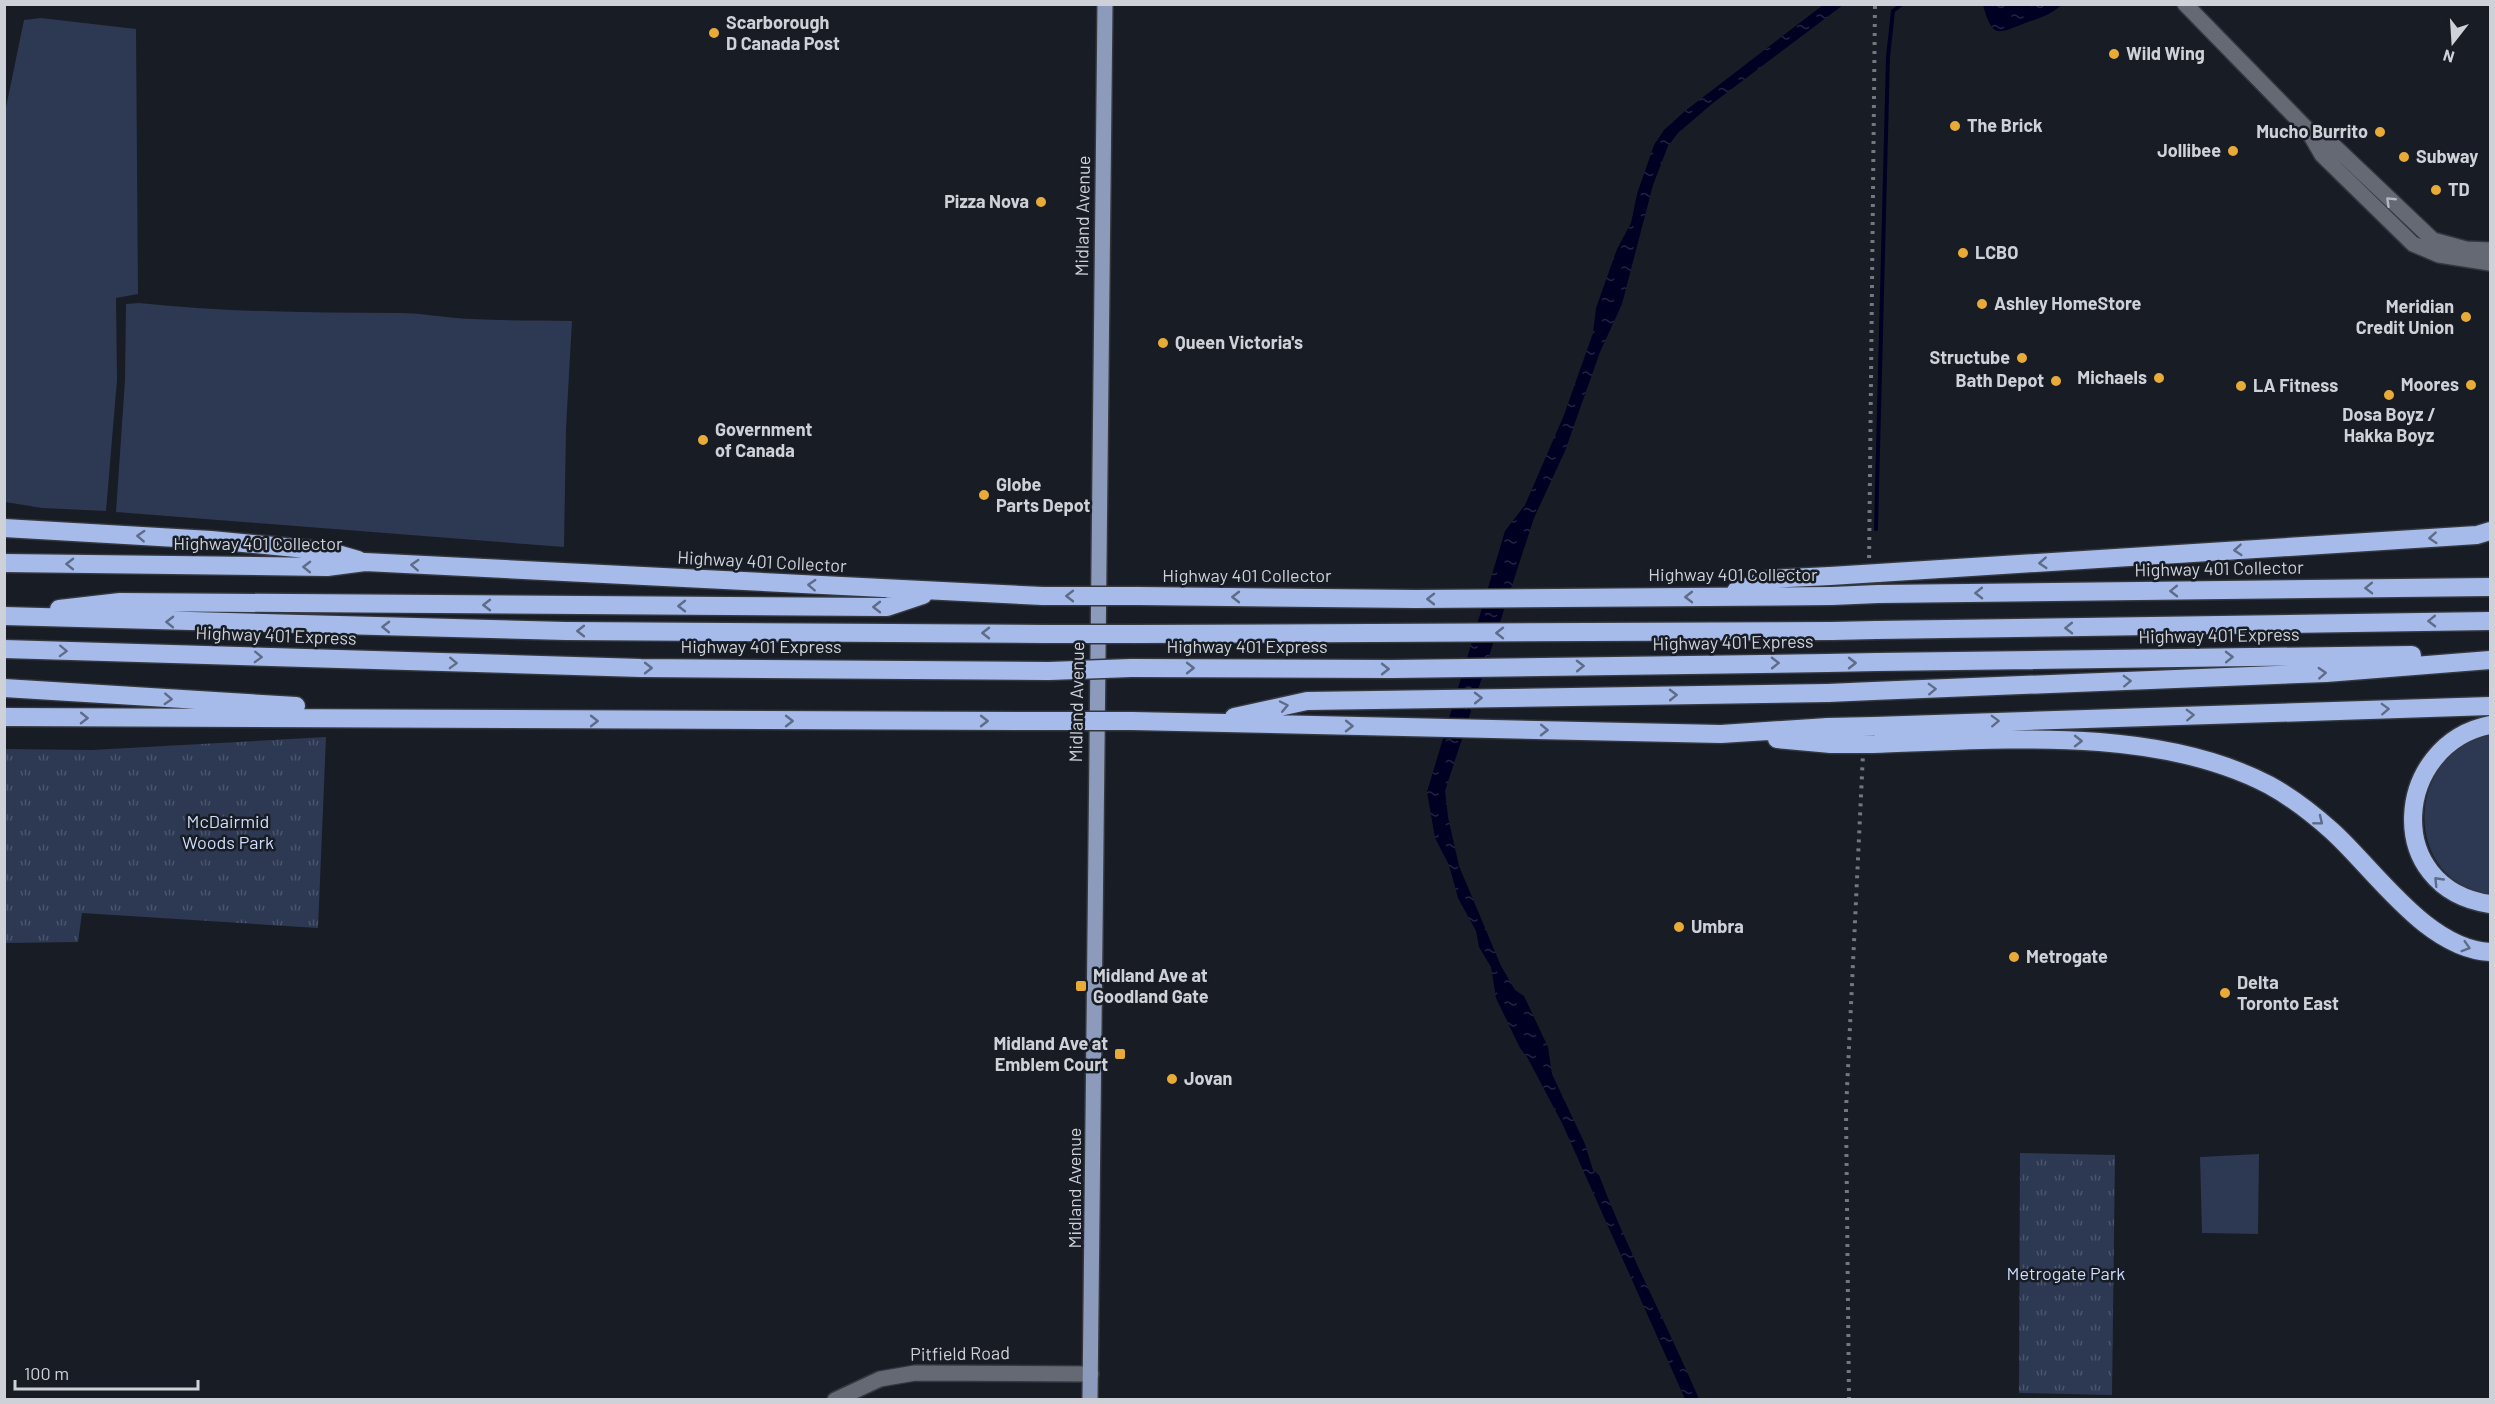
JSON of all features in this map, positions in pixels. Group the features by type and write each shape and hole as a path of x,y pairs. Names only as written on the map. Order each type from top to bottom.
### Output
{"highway":[{"path":"4,528 222,541 327,551 365,562"},
{"path":"1723,596 1769,579 2477,535 2490,531"},
{"name":"Highway 401 Collector","path":"4,563 327,567 365,562 1043,596 1416,599 2490,587"},
{"path":"2456,587 2490,580"},
{"path":"4,616 120,602 887,607 933,592"},
{"name":"Highway 401 Express","path":"4,616 566,631 1044,634 1832,631 2490,621"},
{"name":"Highway 401 Express","path":"4,649 641,668 1049,671 1131,668 1392,669 2490,655"},
{"path":"1206,723 1307,701 1828,693 2326,673 2490,660"},
{"path":"4,688 560,721"},
{"path":"1873,735 2490,706"},
{"path":"4,717 1132,722 2088,741 2181,752 2237,769 2272,787 2331,831 2426,924 2454,944 2490,952"},
{"path":"2490,725 2452,740 2433,758 2417,796 2413,823 2416,843 2424,866 2445,888 2468,900 2490,904"}],"main road":[{"name":"Midland Avenue","path":"1090,1400 1105,4"}],"street":[{"path":"2185,4 2307,129 2333,145 2433,240 2466,249 2490,250"},
{"path":"2307,129 2322,155 2413,243 2439,255 2490,263"},
{"name":"Pitfield Road","path":"835,1400 880,1379 915,1373 1091,1374"}],"green space":[{"path":"41,18 136,29 138,294 116,298 117,380 106,511 42,508 5,502 4,117 24,20"},
{"path":"126,304 236,310 408,313 484,320 572,321 566,428 564,547 116,512 125,380"},
{"path":"2490,733 2490,894 2461,885 2441,867 2428,844 2424,817 2429,790 2441,766 2461,746"},
{"name":"McDairmid Woods Park","path":"326,737 318,928 82,913 78,942 5,943 5,749 92,750"},
{"name":"Metrogate Park","path":"2020,1153 2115,1155 2112,1395 2019,1393"},
{"path":"2259,1154 2258,1234 2202,1233 2200,1157"}],"water":[{"path":"1823,5 1843,5 1713,103 1678,133 1668,146 1653,185 1622,304 1600,352 1565,451 1534,518 1445,791 1448,817 1459,866 1501,966 1515,990 1524,996 1548,1047 1552,1074 1585,1144 1593,1170 1599,1175 1622,1232 1699,1399 1685,1399 1562,1123 1520,1048 1496,998 1491,967 1479,947 1476,931 1458,898 1449,865 1435,838 1427,792 1505,531 1525,505 1564,415 1593,333 1596,308 1617,249 1631,223 1637,194 1654,145 1664,130 1685,111"},
{"path":"1983,5 2062,5 2042,17 2011,29 1999,31 1990,25"}],"waterway":[{"path":"1876,529 1888,57 1893,11 1902,4"}],"railway":[{"path":"1869,567 1875,4"},
{"path":"1849,1400 1846,1110 1864,733"}],"place":[{"name":"Scarborough D Canada Post","path":"714,33"},
{"name":"Wild Wing","path":"2114,54"},
{"name":"The Brick","path":"1955,126"},
{"name":"Mucho Burrito","path":"2380,132"},
{"name":"Jollibee","path":"2233,151"},
{"name":"Subway","path":"2404,157"},
{"name":"TD","path":"2436,190"},
{"name":"Pizza Nova","path":"1041,202"},
{"name":"LCBO","path":"1963,253"},
{"name":"Ashley HomeStore","path":"1982,304"},
{"name":"Meridian Credit Union","path":"2466,317"},
{"name":"Queen Victoria's","path":"1163,343"},
{"name":"Structube","path":"2022,358"},
{"name":"Michaels","path":"2159,378"},
{"name":"Bath Depot","path":"2056,381"},
{"name":"Moores","path":"2471,385"},
{"name":"LA Fitness","path":"2241,386"},
{"name":"Dosa Boyz / Hakka Boyz","path":"2389,395"},
{"name":"Government of Canada","path":"703,440"},
{"name":"Globe Parts Depot","path":"984,495"},
{"name":"Umbra","path":"1679,927"},
{"name":"Metrogate","path":"2014,957"},
{"name":"Midland Ave at Goodland Gate","path":"1081,986"},
{"name":"Delta Toronto East","path":"2225,993"},
{"name":"Midland Ave at Emblem Court","path":"1120,1054"},
{"name":"Jovan","path":"1172,1079"}]}
